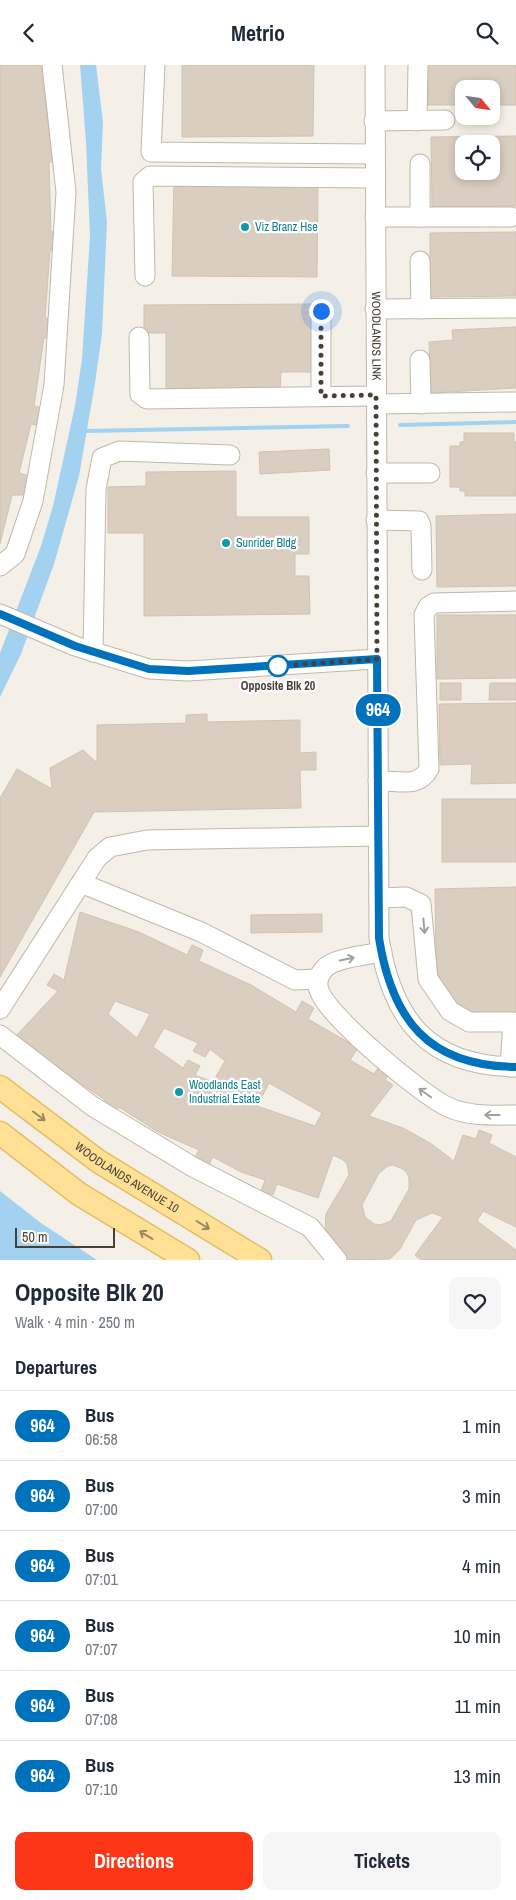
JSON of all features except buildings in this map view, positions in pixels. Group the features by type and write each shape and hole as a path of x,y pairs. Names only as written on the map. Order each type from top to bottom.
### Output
{"main road":[{"name":"WOODLANDS AVENUE 10","path":"0,1087 98,1161 260,1260"},
{"path":"0,1133 79,1194 188,1260"}],"street":[{"path":"0,565 15,554 33,501 54,385 66,192 52,65"},
{"path":"155,65 151,152 375,154"},
{"name":"WOODLANDS LINK","path":"375,65 378,836 382,952 385,971 399,1006 418,1033 450,1054 481,1065 513,1067"},
{"path":"417,121 418,65"},
{"path":"374,121 445,120"},
{"path":"420,164 420,217"},
{"path":"145,276 143,182 150,176 375,178"},
{"path":"375,217 511,217"},
{"path":"420,261 421,309"},
{"path":"375,309 515,307"},
{"path":"321,311 321,396"},
{"path":"139,337 140,394 148,399 321,396 421,404 516,402"},
{"path":"420,360 421,404"},
{"path":"93,652 96,489 102,458 119,451 230,455"},
{"path":"376,473 430,473"},
{"path":"376,520 419,521 421,526 422,570"},
{"path":"378,781 417,782 424,778 429,769 424,615 428,607 434,603 516,601"},
{"path":"6,617 93,652 149,669 188,671 377,659"},
{"path":"0,1009 97,858 110,847 125,843 378,836"},
{"path":"81,883 201,932 295,979 317,979"},
{"path":"379,898 406,897 421,904 428,979 450,1011 469,1022 512,1022 513,1067"},
{"path":"382,952 331,962 317,979 319,991 335,1014 405,1079 428,1096 468,1115 516,1115"},
{"path":"0,1035 92,1107 193,1167 310,1227 337,1260"}],"water":[{"path":"80,65 96,65 103,122 101,169 107,222 102,334 79,476 54,564 21,654 0,697 0,653 41,546 53,506 75,406 82,359 90,236"},
{"path":"0,1191 41,1223 97,1260 0,1260"}],"waterway":[{"path":"400,425 516,422"},
{"path":"87,431 348,426"}],"bus line":[{"name":"964","path":"0,614 75,646 149,669 188,671 377,659 379,938 385,971 399,1006 418,1033 450,1054 481,1065 516,1067"}],"place":[{"name":"Viz Branz Hse","path":"245,227"},
{"name":"Sunrider Bldg","path":"226,543"},
{"name":"Opposite Blk 20","path":"278,666"},
{"name":"Woodlands East Industrial Estate","path":"179,1092"}],"route":[{"path":"278,666 377,659 376,395 350,397 321,396 321,311"}]}
